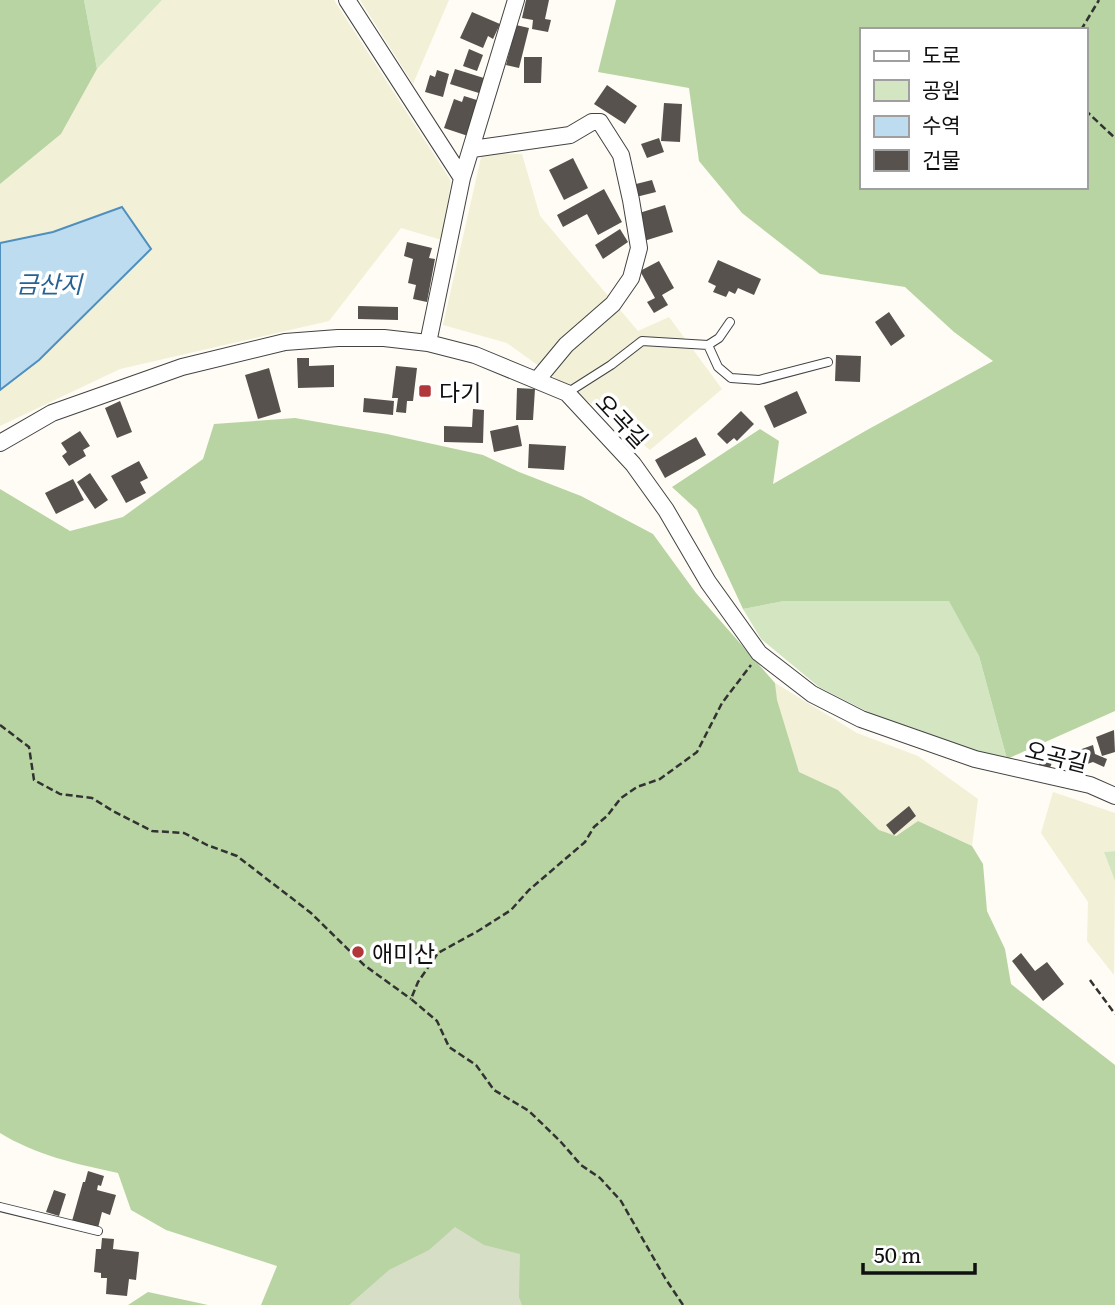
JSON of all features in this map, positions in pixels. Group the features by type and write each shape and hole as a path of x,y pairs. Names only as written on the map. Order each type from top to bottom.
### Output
{"street":[{"path":"347,0 462,178"},
{"path":"428,343 462,178 516,0"},
{"path":"472,149 569,135 592,122 600,122 621,155 639,248 631,278 613,304 566,345 537,380"},
{"name":"오곡길","path":"0,443 52,413 182,367 285,342 384,338 428,343 475,355 567,393 634,464 666,510 708,582 759,653 811,694 861,719 975,759 1090,785 1115,796"}],"lane":[{"path":"567,393 642,341 708,345 719,338 730,322"},
{"path":"708,345 718,367 730,378 759,380 828,362"},
{"path":"0,1207 98,1231"}],"path":[{"path":"1082,28 1099,0"},
{"path":"1087,112 1115,138"},
{"path":"411,999 418,982 438,953 512,910 529,890 585,842 594,827 621,798 637,787 660,779 696,752 722,703 759,653"},
{"path":"0,725 29,747 34,780 60,794 92,798 152,831 184,833 237,856 311,913 363,965 437,1020 449,1047 476,1065 494,1090 529,1111 581,1165 600,1178 621,1201 683,1305"},
{"path":"1090,980 1115,1014"}],"shaded area":[{"path":"162,0 334,0 451,181 442,240 401,228 329,321 120,369 0,426 0,390 39,360 151,249 53,232 0,243 0,184 61,134 97,69"},
{"path":"360,0 449,0 413,84"},
{"path":"482,153 522,154 540,216 638,331 669,317 722,389 650,450 618,423 507,343 443,325"},
{"path":"775,683 857,733 918,756 978,799 972,846 918,821 895,836 879,830 838,790 799,772 776,700"},
{"path":"1053,792 1115,813 1115,851 1104,852 1115,881 1114,975 1087,941 1088,902 1041,833"}],"green space":[{"path":"0,0 84,0 97,69 61,134 0,184"},
{"path":"84,0 162,0 97,69"},
{"path":"616,0 1115,0 1115,711 1007,759 979,656 949,601 784,601 743,609 697,510 672,487 760,429 779,441 773,484 993,361 954,332 905,287 820,274 742,213 699,161 689,88 598,72"},
{"path":"295,418 483,455 581,496 653,534 696,593 775,683 777,700 799,772 838,790 879,830 896,836 918,821 972,846 983,864 987,911 1005,949 1011,984 1115,1065 1115,1305 261,1305 277,1266 166,1230 131,1210 118,1173 42,1153 0,1133 0,489 70,531 123,517 203,459 214,424"},
{"path":"784,601 950,601 979,656 1007,759 938,740 876,716 819,687 761,639 743,609"},
{"path":"1115,851 1115,881 1104,852"},
{"path":"455,1227 484,1245 520,1254 519,1297 522,1305 349,1305 389,1270 429,1250"},
{"path":"148,1292 208,1305 128,1305"}],"water":[{"name":"금산지","path":"122,207 151,249 39,360 0,390 0,243 53,232"}],"building":[{"path":"526,0 549,0 545,19 551,20 548,32 532,29 533,20 522,18"},
{"path":"472,12 500,24 493,39 488,36 483,48 460,38"},
{"path":"516,25 529,28 519,68 506,65"},
{"path":"469,49 483,55 477,71 463,66"},
{"path":"524,57 542,57 541,83 524,83"},
{"path":"455,69 487,79 482,94 450,84"},
{"path":"437,70 449,74 443,97 425,92 430,75 435,77"},
{"path":"607,85 637,106 625,124 594,104"},
{"path":"464,96 480,101 468,136 444,128 454,99 462,102"},
{"path":"664,103 682,104 680,142 661,141"},
{"path":"659,138 664,152 647,158 641,144"},
{"path":"573,158 588,188 564,200 549,170"},
{"path":"652,180 656,192 636,197 632,185"},
{"path":"604,189 622,222 598,235 587,214 563,227 557,215"},
{"path":"665,205 673,232 644,241 636,214"},
{"path":"620,229 628,242 603,259 595,245"},
{"path":"407,242 432,248 429,258 435,259 427,302 413,299 416,285 408,283 413,259 404,256"},
{"path":"718,260 761,279 754,295 738,288 735,294 729,291 726,297 713,292 716,286 708,282"},
{"path":"659,261 674,288 662,295 668,305 654,313 647,302 655,298 640,271"},
{"path":"358,306 398,307 398,320 358,319"},
{"path":"889,312 905,336 891,346 875,322"},
{"path":"836,355 861,356 860,382 835,381"},
{"path":"297,358 309,358 309,366 334,365 334,387 298,388"},
{"path":"396,366 417,368 413,401 407,401 406,413 396,412 398,398 392,398"},
{"path":"269,368 281,412 258,419 245,375"},
{"path":"517,388 535,389 533,420 516,420"},
{"path":"797,391 807,413 774,428 764,406"},
{"path":"364,398 394,401 393,415 363,412"},
{"path":"120,401 132,432 117,438 105,408"},
{"path":"473,409 484,410 483,443 444,442 444,426 472,427"},
{"path":"741,411 754,424 737,441 734,438 727,444 717,434"},
{"path":"518,425 522,446 494,452 490,431"},
{"path":"80,431 90,446 83,450 86,456 69,466 62,456 67,452 61,443"},
{"path":"696,437 706,455 665,478 655,460"},
{"path":"529,444 566,446 564,470 528,468"},
{"path":"139,461 148,478 140,482 146,493 126,503 111,476"},
{"path":"90,473 108,500 95,509 77,482"},
{"path":"73,479 84,500 56,514 45,493"},
{"path":"1114,730 1115,752 1102,756 1096,737"},
{"path":"1093,745 1095,754 1107,759 1104,767 1093,762 1084,765 1079,750"},
{"path":"1043,754 1054,758 1049,770 1038,766"},
{"path":"909,806 916,816 894,835 886,825"},
{"path":"1021,953 1035,971 1047,962 1064,984 1043,1001 1012,961"},
{"path":"88,1171 104,1176 97,1190 116,1195 110,1215 102,1212 98,1228 72,1221"},
{"path":"54,1190 66,1194 59,1216 46,1212"},
{"path":"102,1238 114,1239 113,1249 139,1252 136,1280 129,1279 127,1296 106,1294 107,1278 101,1278 101,1273 94,1272 96,1249 101,1249"}],"place":[{"name":"다기","path":"425,391"},
{"name":"애미산","path":"358,952"}]}
